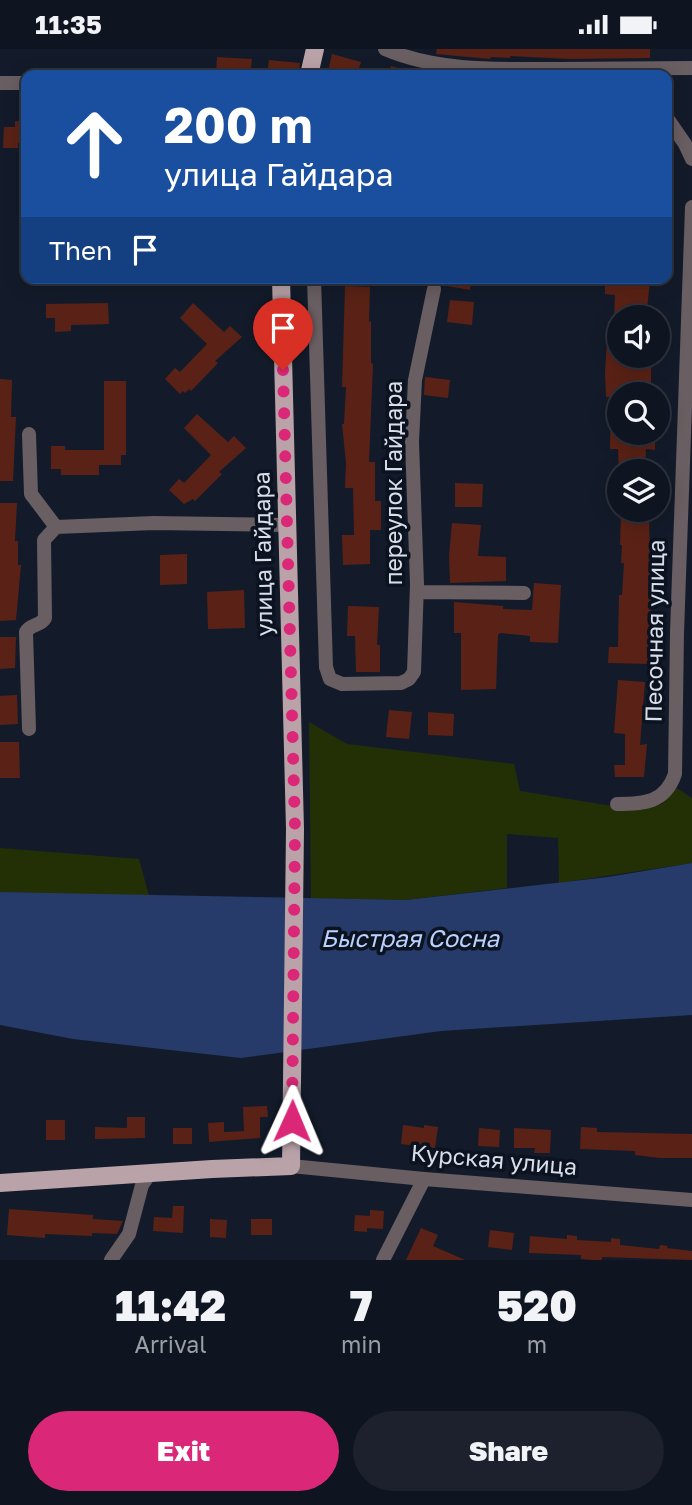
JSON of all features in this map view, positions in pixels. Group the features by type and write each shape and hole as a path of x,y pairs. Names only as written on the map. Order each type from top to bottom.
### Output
{"main road":[{"path":"311,70 316,49"},
{"name":"улица Гайдара","path":"281,284 295,829 291,1166"},
{"name":"Курская улица","path":"0,1183 152,1172 291,1166"}],"street":[{"path":"385,49 433,63 486,70"},
{"path":"652,70 692,68"},
{"path":"0,83 21,83"},
{"path":"672,125 692,159"},
{"name":"Песочная улица","path":"617,804 655,801 668,790 675,774 677,633 692,207"},
{"name":"переулок Гайдара","path":"314,284 326,670 330,678 342,684 401,683 411,678 415,666 417,592 412,442 415,380 434,289"},
{"path":"29,434 31,494 56,527"},
{"path":"29,729 26,632 28,628 41,624 45,618 44,540 56,527 154,523 286,525"},
{"path":"417,592 524,593"},
{"name":"Курская улица","path":"291,1166 692,1200"},
{"path":"111,1260 129,1234 142,1185 152,1172"},
{"path":"383,1260 424,1179"}],"green space":[{"path":"309,722 347,744 514,764 520,791 624,808 662,804 675,787 692,798 692,863 559,883 558,838 507,834 507,888 406,900 311,899"},
{"path":"0,848 139,859 149,896 0,892"}],"water":[{"name":"Быстрая Сосна","path":"692,863 692,1015 441,1031 241,1058 73,1039 0,1025 0,892 406,900 608,877"}],"building":[{"path":"437,49 650,49 650,58 569,59 510,56 490,59 436,54"},
{"path":"332,54 361,62 359,70 328,70"},
{"path":"217,57 252,59 251,70 216,70"},
{"path":"269,60 300,63 299,70 268,70"},
{"path":"15,121 21,122 21,143 18,143 18,148 3,148 4,127 15,127"},
{"path":"448,284 471,284 470,290"},
{"path":"605,284 650,284 647,305 615,305 615,295 605,294"},
{"path":"345,286 370,287 369,322 371,321 373,364 369,462 375,462 375,501 381,501 381,530 370,530 370,564 343,565 342,535 354,535 353,488 345,488 346,463 342,424 346,387 342,387"},
{"path":"450,300 474,302 472,325 447,322"},
{"path":"108,303 109,324 71,325 71,331 55,332 55,318 46,318 46,304"},
{"path":"193,303 224,332 230,326 242,337 215,361 218,363 191,391 189,389 180,394 165,379 175,368 180,372 207,344 180,318"},
{"path":"607,338 607,368 651,368 651,382 607,382 606,397"},
{"path":"425,377 450,380 448,398 424,395"},
{"path":"0,379 12,380 11,417 16,417 13,481 0,481"},
{"path":"104,381 126,381 126,455 121,455 121,465 99,465 99,475 61,475 61,469 51,469 51,446 65,446 65,450 104,450"},
{"path":"197,414 228,442 234,436 246,448 219,472 222,474 195,501 193,499 184,504 169,490 179,479 184,483 211,455 184,428"},
{"path":"610,445 655,445 655,450 646,449 646,459 618,459 618,449 610,449"},
{"path":"455,483 483,484 482,507 455,507"},
{"path":"0,503 17,503 15,541 18,541 18,565 21,565 16,620 0,621"},
{"path":"621,522 649,522 652,568 650,648 654,648 652,664 608,663 609,647 618,647 619,595 622,595 624,563 621,563"},
{"path":"452,523 481,525 478,556 506,557 506,581 450,583"},
{"path":"187,554 187,584 160,585 160,555"},
{"path":"534,583 561,585 558,643 530,642 530,636 500,633 496,689 461,690 461,633 454,633 454,602 532,610"},
{"path":"244,590 245,628 208,629 207,592"},
{"path":"348,606 379,607 377,645 380,645 380,672 356,672 355,636 347,636"},
{"path":"0,637 16,637 15,668 0,669"},
{"path":"618,680 645,682 640,745 647,744 644,777 615,777 614,765 625,765 625,734 614,733"},
{"path":"17,695 18,724 0,725 0,696"},
{"path":"389,710 412,712 409,739 386,737"},
{"path":"428,712 454,714 453,736 428,735"},
{"path":"0,742 19,742 20,778 0,778"},
{"path":"267,1106 268,1117 260,1117 260,1138 209,1142 208,1123 224,1122 224,1132 244,1131 243,1107"},
{"path":"127,1117 145,1117 145,1138 95,1139 95,1127 127,1128"},
{"path":"46,1120 65,1120 65,1140 46,1140"},
{"path":"403,1125 438,1127 435,1148 401,1144"},
{"path":"581,1127 597,1128 597,1132 692,1134 692,1158 660,1158 635,1155 635,1151 580,1149"},
{"path":"173,1128 192,1128 192,1144 173,1144"},
{"path":"479,1128 500,1130 499,1147 478,1146"},
{"path":"514,1128 551,1130 550,1153 534,1153 535,1148 514,1148"},
{"path":"173,1206 184,1206 183,1233 153,1231 154,1217 172,1218"},
{"path":"9,1209 93,1215 93,1219 123,1221 117,1234 45,1234 45,1238 7,1235"},
{"path":"370,1210 384,1211 383,1229 354,1231 355,1215 370,1216"},
{"path":"210,1219 227,1220 226,1238 210,1237"},
{"path":"251,1219 272,1219 272,1235 251,1235"},
{"path":"421,1228 438,1235 433,1246 465,1260 406,1260"},
{"path":"490,1230 514,1233 512,1250 488,1247"},
{"path":"567,1235 577,1236 577,1240 611,1242 611,1238 620,1239 620,1245 659,1249 660,1245 668,1246 667,1248 692,1251 692,1260 602,1257 602,1260 593,1260 581,1259 581,1255 529,1253 530,1236 567,1239"}],"route":[{"path":"283,370 295,829 292,1121"}]}
